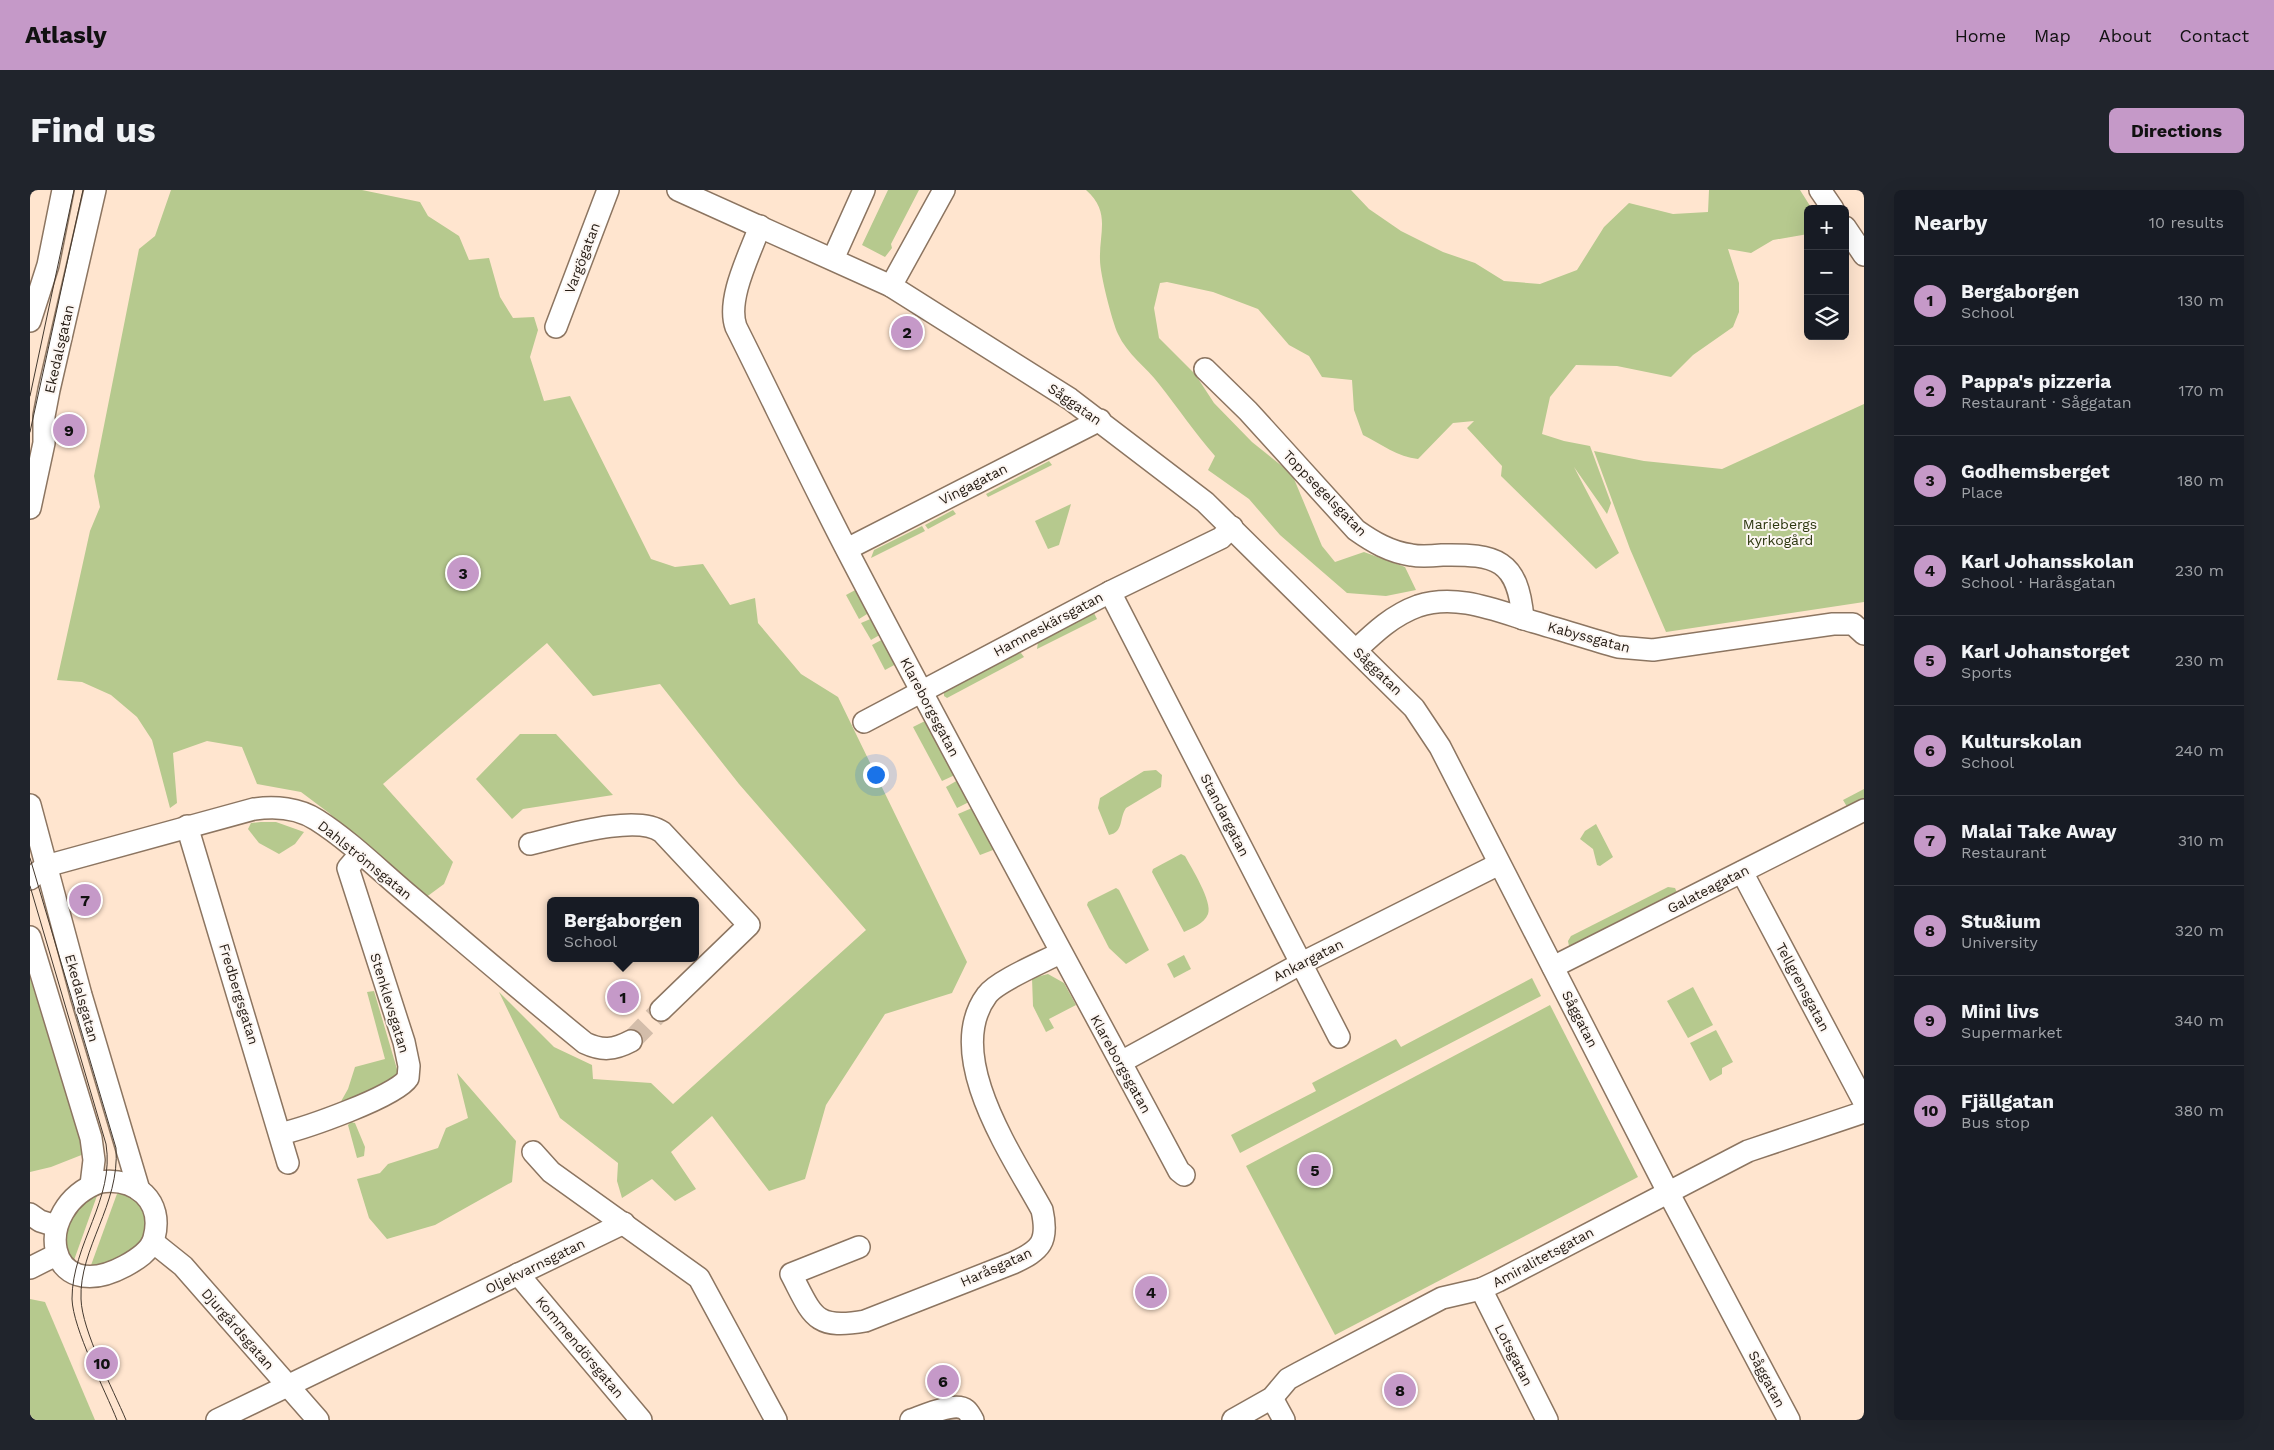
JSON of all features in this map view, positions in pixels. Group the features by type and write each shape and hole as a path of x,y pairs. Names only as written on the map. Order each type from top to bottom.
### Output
{"street":[{"path":"30,321 48,265 63,190"},
{"name":"Ekedalsgatan","path":"30,508 44,443 44,416 49,390 95,190"},
{"name":"Vargögatan","path":"556,327 608,190"},
{"name":"Såggatan","path":"678,190 891,286 1100,420 1205,502 1414,708 1440,747 1668,1192 1789,1420"},
{"path":"833,259 864,190"},
{"path":"891,286 944,190"},
{"path":"1820,190 1830,205"},
{"name":"Klareborgsgatan","path":"760,226 737,288 733,306 733,320 847,549 1060,953 1179,1171 1184,1175"},
{"path":"1849,233 1864,254"},
{"name":"Toppsegelsgatan","path":"1205,369 1248,411 1362,534 1374,544 1412,556 1473,555 1493,559 1510,570 1518,585 1524,619"},
{"name":"Vingagatan","path":"847,549 1100,420"},
{"name":"Hamneskärsgatan","path":"864,722 1110,592 1221,538 1232,527"},
{"name":"Standargatan","path":"1110,592 1339,1037"},
{"name":"Kabyssgatan","path":"1356,650 1377,630 1400,614 1419,606 1440,602 1469,603 1618,647 1635,650 1653,650 1832,624 1853,624 1864,634"},
{"name":"Ekedalsgatan","path":"30,805 38,872 81,995 139,1190"},
{"name":"Dahlströmsgatan","path":"38,872 187,826 254,809 267,807 286,809 316,819 585,1043 596,1048 608,1049 617,1048 631,1041"},
{"name":"Galateagatan","path":"1552,968 1864,810"},
{"path":"530,844 617,826 636,824 648,826 662,832 749,925 661,1010"},
{"name":"Fredbergsgatan","path":"187,826 288,1163"},
{"name":"Stenklevsgatan","path":"280,1134 306,1126 396,1090 408,1078 404,1042 348,868 360,854"},
{"name":"Ankargatan","path":"1121,1062 1302,964 1499,864"},
{"name":"Tellgrensgatan","path":"1742,872 1864,1102"},
{"path":"30,937 91,1138 94,1160 90,1185"},
{"name":"Haråsgatan","path":"859,1246 790,1274 814,1314 825,1322 841,1325 864,1321 1034,1253 1042,1243 1045,1226 1042,1210 985,1103 976,1080 972,1055 973,1035 978,1011 988,993 1010,979 1060,953"},
{"name":"Amiralitetsgatan","path":"1234,1420 1272,1398 1288,1379 1329,1355 1442,1298 1481,1289 1748,1151 1864,1112"},
{"path":"533,1152 551,1172 699,1278 776,1420"},
{"path":"100,1182 115,1182 139,1190 153,1204 156,1224 153,1242 135,1261 104,1275 84,1276 63,1266 56,1255 54,1240 56,1226 70,1202 90,1185 100,1182"},
{"path":"30,1214 40,1221 56,1226"},
{"name":"Oljekvarnsgatan","path":"217,1420 289,1387 624,1223"},
{"name":"Djurgårdsgatan","path":"153,1242 182,1266 318,1420"},
{"path":"30,1268 56,1255"},
{"name":"Kommendörsgatan","path":"518,1274 641,1420"},
{"name":"Lotsgatan","path":"1481,1289 1547,1420"},
{"path":"1272,1398 1284,1420"},
{"path":"911,1420 953,1406 967,1410 972,1420"}],"green space":[{"path":"171,190 362,190 420,202 428,216 459,236 469,260 489,258 500,297 513,318 534,317 538,330 530,357 544,401 570,396 651,559 675,567 703,564 730,605 755,598 758,623 801,674 838,697 967,962 952,993 885,1014 826,1105 805,1179 769,1191 712,1116 671,1152 696,1189 675,1201 652,1179 622,1198 617,1181 618,1163 560,1118 499,992 554,1047 592,1065 593,1079 651,1083 673,1104 866,930 739,784 660,684 593,696 547,643 383,784 453,862 444,884 425,898 329,813 301,792 257,784 242,747 207,741 173,753 177,803 170,808 152,740 137,717 111,695 82,682 57,680 90,531 100,507 94,476 139,249 155,236"},
{"path":"888,190 919,190 891,244 892,248 885,257 862,245"},
{"path":"1086,190 1351,190 1369,209 1401,231 1443,252 1475,263 1504,281 1540,284 1577,270 1604,227 1629,203 1673,214 1708,212 1709,190 1800,190 1809,205 1804,205 1804,235 1773,240 1751,253 1728,249 1739,283 1739,312 1733,327 1693,355 1671,377 1617,366 1576,365 1550,397 1542,434 1590,446 1611,503 1607,514 1574,467 1619,553 1596,569 1501,476 1502,466 1467,428 1474,421 1453,423 1418,459 1397,453 1363,435 1354,410 1352,380 1322,377 1309,356 1289,345 1258,309 1213,292 1167,282 1160,283 1154,308 1159,338 1195,374 1214,403 1252,442 1292,474 1322,546 1335,562 1364,552 1405,567 1416,590 1386,596 1347,593 1280,535 1249,499 1208,470 1215,456 1159,384 1126,348 1118,334 1107,297 1101,267 1102,223 1099,206"},
{"name":"Mariebergs kyrkogård","path":"1864,404 1864,602 1666,632 1630,549 1594,451 1644,461 1722,469"},
{"path":"1049,461 1052,465 988,497 986,494"},
{"path":"1071,504 1059,545 1048,549 1035,521"},
{"path":"953,510 956,514 928,529 925,525"},
{"path":"922,526 925,531 871,558 874,550"},
{"path":"859,588 872,611 859,619 846,595"},
{"path":"1094,613 1097,619 1037,649 1038,642"},
{"path":"875,617 883,633 871,640 861,623"},
{"path":"885,638 898,663 885,670 872,645"},
{"path":"1021,653 1024,657 947,698 944,696 944,691 1014,654"},
{"path":"925,721 957,774 942,781 913,727"},
{"path":"520,734 556,734 613,795 523,809 512,819 476,779"},
{"path":"1156,770 1162,775 1161,787 1126,808 1119,828 1109,835 1098,808 1100,798 1144,771"},
{"path":"958,780 969,802 957,808 946,787"},
{"path":"1864,789 1864,803 1849,810 1843,800"},
{"path":"972,808 993,847 993,850 980,855 958,814"},
{"path":"276,822 304,832 295,844 279,854 259,843 248,829 251,823"},
{"path":"1596,824 1613,857 1600,866 1597,865 1593,849 1580,839 1585,831"},
{"path":"1181,854 1185,856 1201,885 1209,909 1204,920 1184,932 1152,872 1153,869"},
{"path":"1668,887 1675,888 1678,895 1572,947 1569,946 1568,941 1571,936"},
{"path":"1116,888 1119,890 1149,950 1126,964 1109,948 1087,905 1088,902"},
{"path":"1184,955 1191,969 1174,978 1167,964"},
{"path":"1048,974 1064,983 1076,1005 1049,1019 1054,1028 1046,1032 1033,1006 1032,978"},
{"path":"30,977 84,1154 51,1167 30,1172"},
{"path":"1532,978 1541,996 1240,1153 1231,1135 1316,1091 1312,1083 1396,1039 1401,1047"},
{"path":"1693,987 1713,1025 1688,1038 1667,1001"},
{"path":"374,991 399,1076 339,1105 348,1089 355,1067 385,1059 367,992"},
{"path":"1550,1005 1638,1177 1335,1335 1246,1166"},
{"path":"1716,1030 1733,1062 1722,1068 1722,1074 1710,1081 1690,1043"},
{"path":"457,1073 516,1141 512,1182 435,1225 387,1239 369,1218 357,1179 380,1173 388,1164 438,1148 446,1128 468,1118"},
{"path":"351,1122 355,1123 365,1147 364,1156 357,1158 348,1125"},
{"path":"118,1191 135,1197 147,1214 144,1241 131,1254 90,1268"},
{"path":"98,1193 73,1263 66,1250 65,1242 68,1227 79,1207"},
{"path":"30,1299 45,1302 95,1420 30,1420"}],"tunnel":[{"path":"631,1041 661,1010"}],"tram line":[{"path":"30,396 74,190"},
{"path":"30,432 83,190"},
{"path":"30,858 116,1148 116,1169 112,1188 86,1262 82,1280 81,1299 92,1343 126,1420"},
{"path":"30,886 106,1144 107,1164 104,1184 79,1259 72,1299 78,1326 90,1360 117,1420"}],"place":[{"name":"Pappa's pizzeria","path":"907,332"},
{"name":"Mini livs","path":"69,430"},
{"name":"Godhemsberget","path":"463,573"},
{"name":"Malai Take Away","path":"85,900"},
{"name":"Bergaborgen","path":"623,997"},
{"name":"Karl Johanstorget","path":"1315,1170"},
{"name":"Karl Johansskolan","path":"1151,1292"},
{"name":"Fjällgatan","path":"102,1363"},
{"name":"Kulturskolan","path":"943,1381"},
{"name":"Stu&ium","path":"1400,1390"}]}
